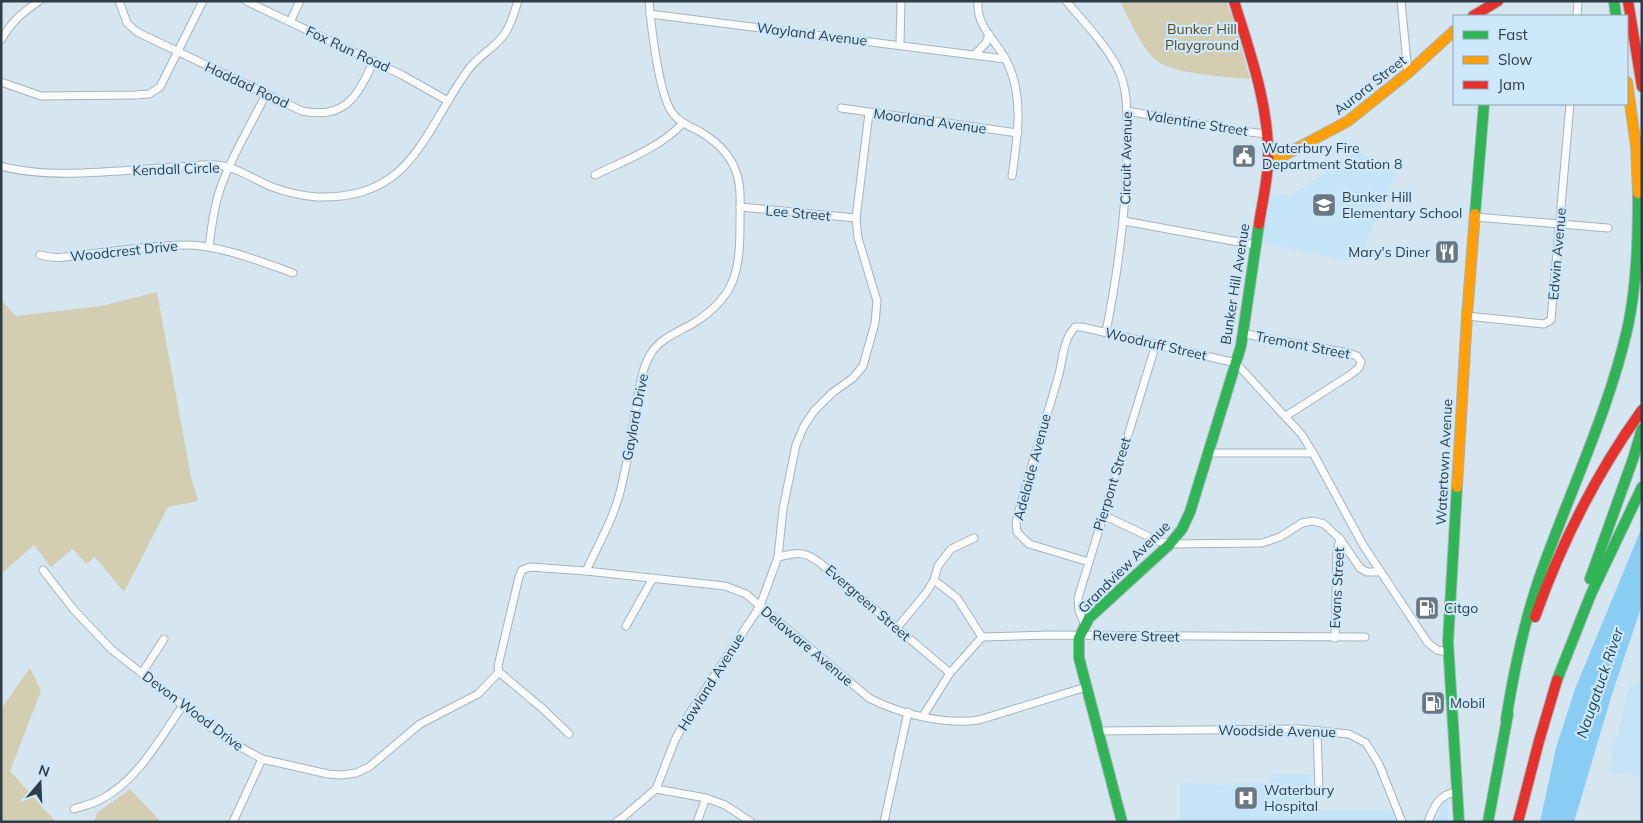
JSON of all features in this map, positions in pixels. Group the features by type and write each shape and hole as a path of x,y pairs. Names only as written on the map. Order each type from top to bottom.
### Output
{"main road":[{"name":"Bunker Hill Avenue","path":"1234,1 1258,78 1267,134 1268,164 1243,333 1236,363"},
{"path":"1614,1 1616,15"},
{"path":"1628,1 1642,87"},
{"path":"1475,15 1492,3"},
{"name":"Aurora Street","path":"1268,164 1348,121 1408,73 1453,32"},
{"path":"1488,822 1512,676 1525,622 1547,552 1608,392 1626,336 1631,310 1637,247 1637,168 1636,146 1628,89"},
{"name":"Watertown Avenue","path":"1459,822 1447,652 1467,316 1484,105"},
{"name":"Grandview Avenue","path":"1122,822 1078,653 1080,635 1084,624 1099,607 1150,563 1170,544 1182,529 1190,512 1236,363"},
{"path":"1506,720 1523,654 1557,556 1587,494 1642,410"},
{"path":"1518,822 1570,629 1633,459 1642,429"},
{"path":"1552,695 1580,622 1642,486"}],"street":[{"name":"Haddad Road","path":"119,1 127,23 137,32 302,111 316,114 330,112 347,104 359,90 374,61"},
{"path":"1,82 41,96 80,97 149,94 160,87 203,1"},
{"name":"Fox Run Road","path":"246,1 374,61 448,101"},
{"path":"290,22 300,1"},
{"name":"Kendall Circle","path":"1,166 11,169 80,173 217,165 229,168 273,188 292,193 315,197 343,196 366,192 403,168 418,151 469,69 504,34 518,1"},
{"name":"Gaylord Drive","path":"586,571 614,511 622,486 640,380 650,354 669,336 707,314 722,300 733,282 740,245 739,184 734,167 726,152 714,140 684,123 673,114 667,103 661,83 649,1"},
{"path":"900,44 902,1"},
{"path":"978,1 977,13 982,25 1005,58 1016,90 1018,133 1012,176"},
{"name":"Circuit Avenue","path":"1066,1 1113,59 1120,71 1125,88 1128,163 1124,221 1118,271 1106,332"},
{"path":"1401,1 1408,73"},
{"path":"1577,15 1578,1"},
{"path":"1,40 10,24 39,2"},
{"name":"Wayland Avenue","path":"650,14 1005,58"},
{"path":"975,54 986,43 989,34"},
{"path":"209,247 218,195 229,168 266,94"},
{"name":"Edwin Avenue","path":"1467,316 1548,323 1552,316 1570,105"},
{"name":"Moorland Avenue","path":"841,108 1018,133"},
{"name":"Valentine Street","path":"1127,111 1232,130 1267,134"},
{"name":"Howland Avenue","path":"656,789 675,740 688,716 760,606 778,558 783,509 796,444 804,426 814,411 832,393 853,378 863,366 875,323 877,301 858,238 856,218 869,113"},
{"path":"595,175 660,143 674,134 684,123"},
{"name":"Lee Street","path":"740,207 856,218"},
{"path":"1475,217 1608,228"},
{"path":"1124,221 1255,245"},
{"name":"Woodcrest Drive","path":"40,255 56,259 85,254 187,245 209,247 266,263 293,273"},
{"name":"Woodruff Street","path":"1075,328 1082,327 1106,332 1236,363"},
{"name":"Adelaide Avenue","path":"1075,328 1069,333 1066,341 1059,374 1036,447 1017,518 1017,532 1029,544 1089,562"},
{"name":"Tremont Street","path":"1243,333 1349,353 1357,356 1362,362 1359,368 1350,375 1286,416"},
{"name":"Pierpont Street","path":"1084,624 1077,601 1156,344"},
{"name":"Bunker Hill Avenue","path":"1236,363 1302,435 1380,572 1428,643 1436,650 1447,652"},
{"path":"1209,453 1313,453"},
{"path":"1103,515 1170,544 1262,542 1280,537 1302,523 1313,521 1324,524 1340,539 1360,568 1367,572 1380,572"},
{"path":"897,628 926,593 934,580 938,566 951,549 974,538"},
{"name":"Evans Street","path":"1335,638 1336,551 1340,539"},
{"name":"Evergreen Street","path":"778,558 794,554 808,554 950,673"},
{"name":"Delaware Avenue","path":"499,672 498,666 519,577 522,570 530,567 724,586 746,594 870,698 881,704 923,716 948,721 979,720 1086,688"},
{"name":"Devon Wood Drive","path":"43,570 93,632 112,650 226,739 262,759 328,774 342,776 356,773 369,767 420,724 478,694 499,672"},
{"path":"626,626 653,578"},
{"path":"923,716 950,673 982,637 957,598 934,580"},
{"name":"Revere Street","path":"982,637 1080,635 1365,637"},
{"path":"142,673 164,639"},
{"path":"499,672 569,734"},
{"path":"74,809 100,800 130,778 183,705"},
{"path":"884,822 908,712"},
{"path":"1317,730 1319,791"},
{"name":"Woodside Avenue","path":"1099,731 1317,730 1349,734 1366,743 1379,764 1402,822"},
{"path":"233,822 262,759"},
{"path":"616,822 656,789 706,798 726,805 751,822"},
{"path":"1428,822 1438,800 1446,794 1457,792"},
{"path":"697,822 706,798"}],"shaded area":[{"name":"Bunker Hill Elementary School","path":"1356,149 1389,171 1396,172 1359,260 1348,257 1348,261 1261,243 1268,192 1289,196 1330,170"},
{"path":"1642,672 1642,777 1610,772 1613,741 1617,737 1629,687 1639,683"},
{"name":"Waterbury Hospital","path":"1271,774 1311,774 1312,810 1392,810 1397,822 1180,822 1180,783 1234,785 1234,783 1270,783"},
{"path":"1448,799 1449,822 1436,822 1441,808"}],"green space":[{"name":"Bunker Hill Playground","path":"1120,1 1226,1 1235,23 1250,79 1187,72 1164,65 1156,60 1145,48"},
{"path":"157,292 191,477 198,501 168,507 124,592 95,557 86,564 73,549 51,567 34,545 1,574 1,300 16,316 101,306"},
{"path":"30,668 41,691 10,771 56,822 1,822 1,709"},
{"path":"130,789 161,822 94,822 97,813"}],"water":[{"name":"Naugatuck River","path":"1642,527 1642,605 1612,694 1574,822 1540,822 1556,748 1575,689"}],"traffic: fast":[{"path":"1614,1 1616,15"},
{"path":"1475,214 1484,105"},
{"path":"1506,720 1512,683 1529,609 1552,542 1600,420 1620,358 1631,310 1635,277 1638,193"},
{"path":"1122,822 1079,658 1079,638 1089,618 1170,544 1182,529 1190,512 1241,346 1259,224"},
{"path":"1590,579 1642,429"},
{"path":"1457,487 1448,642 1459,822"},
{"path":"1557,680 1591,594 1642,487"},
{"path":"1488,822 1508,714"}],"traffic: slow":[{"path":"1268,164 1348,121 1408,73 1453,32"},
{"path":"1628,89 1636,146 1638,193"},
{"path":"1457,487 1475,214"}],"traffic: jam":[{"path":"1234,1 1258,80 1266,121 1268,163 1259,224"},
{"path":"1475,15 1498,1"},
{"path":"1628,1 1642,87"},
{"path":"1535,617 1556,562 1581,509 1609,459 1642,410"},
{"path":"1518,822 1557,680"}],"place":[{"name":"Waterbury Fire Department Station 8","path":"1244,156"},
{"name":"Bunker Hill Elementary School","path":"1324,205"},
{"name":"Mary's Diner","path":"1447,252"},
{"name":"Citgo","path":"1427,608"},
{"name":"Mobil","path":"1433,703"},
{"name":"Waterbury Hospital","path":"1246,798"}]}
